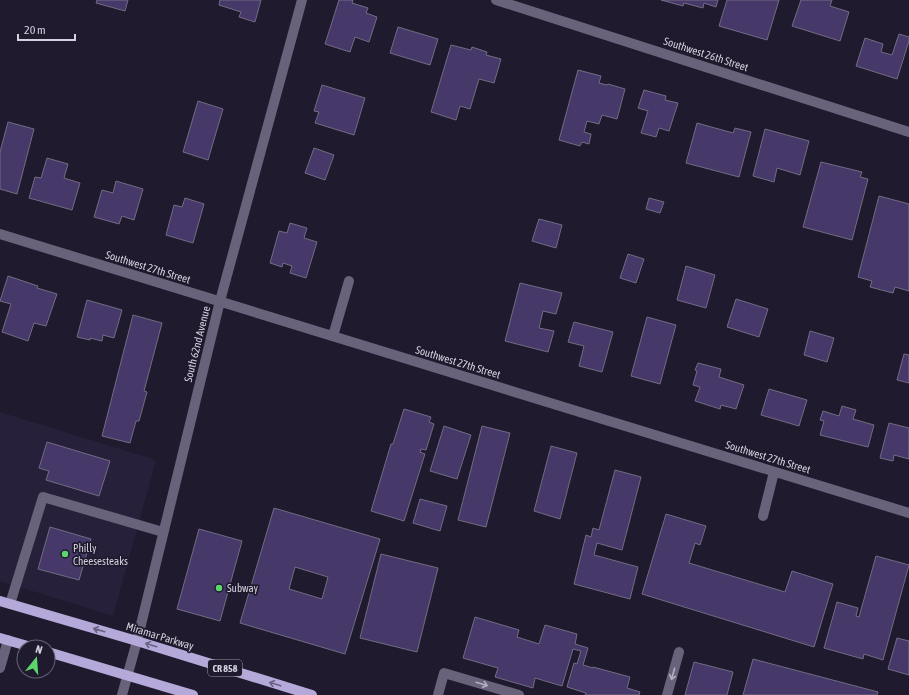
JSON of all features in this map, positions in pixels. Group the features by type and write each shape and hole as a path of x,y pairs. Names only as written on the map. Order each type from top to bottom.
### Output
{"main road":[{"name":"Miramar Parkway","path":"5,602 312,695"},
{"path":"4,639 16,643"},
{"path":"56,654 193,695"}],"street":[{"name":"South 62nd Avenue","path":"122,695 137,641 220,301 302,0"},
{"name":"Southwest 26th Street","path":"496,0 909,132"},
{"name":"Southwest 27th Street","path":"0,234 909,513"},
{"path":"333,336 349,281"},
{"path":"763,516 774,472"},
{"path":"5,602 42,497 163,532"},
{"path":"0,668 4,639"},
{"path":"667,695 678,652"},
{"path":"438,695 444,673 519,695"}],"shaded area":[{"path":"0,412 156,460 113,616 0,581"}],"building":[{"path":"97,0 128,0 125,11 96,3"},
{"path":"220,0 261,0 255,22 239,17 241,12 219,5"},
{"path":"339,0 353,0 352,3 368,8 366,13 377,17 369,42 355,37 350,52 325,44"},
{"path":"661,0 718,0 716,7 704,3 703,8 684,3 683,6"},
{"path":"727,0 779,0 767,40 719,26"},
{"path":"801,0 832,0 830,6 849,12 840,41 792,26"},
{"path":"398,27 438,39 430,65 390,53"},
{"path":"899,34 909,37 909,41 897,79 856,66 865,38 883,44 881,52 892,55"},
{"path":"451,45 471,50 472,47 487,52 486,55 501,59 494,83 479,79 470,109 460,106 456,120 431,112"},
{"path":"578,70 601,76 599,83 625,89 617,119 602,115 599,124 587,121 584,132 591,134 589,144 582,142 580,146 559,140"},
{"path":"322,85 365,98 354,135 315,123 319,112 314,111"},
{"path":"644,90 666,96 665,100 678,103 669,131 659,128 656,137 641,133 648,111 638,108"},
{"path":"198,101 223,109 208,160 183,152"},
{"path":"8,122 34,129 17,194 0,189 0,152"},
{"path":"697,123 733,133 735,128 751,132 739,177 686,163"},
{"path":"765,129 809,141 800,175 777,168 774,182 753,176"},
{"path":"314,148 334,155 325,180 305,173"},
{"path":"47,158 68,164 64,178 80,183 72,210 29,198 35,177 41,178"},
{"path":"821,162 862,172 860,177 868,179 852,240 803,227"},
{"path":"116,181 143,189 134,220 122,216 119,224 94,217 102,190 113,193"},
{"path":"879,196 909,204 909,291 895,287 893,293 870,287 872,281 858,277"},
{"path":"185,198 204,204 193,243 166,235 174,205 182,207"},
{"path":"649,198 664,202 660,213 646,209"},
{"path":"539,219 562,225 556,248 532,241"},
{"path":"290,223 307,228 304,238 317,242 306,278 290,273 292,266 283,263 282,267 270,263 279,231 287,233"},
{"path":"628,254 644,259 636,283 620,278"},
{"path":"686,266 715,275 706,308 677,300"},
{"path":"8,276 38,286 37,288 57,294 46,326 34,323 28,341 2,332 11,304 0,301"},
{"path":"520,283 562,293 556,314 543,311 539,328 554,331 548,352 505,341"},
{"path":"736,299 768,309 759,337 727,327"},
{"path":"87,300 122,310 114,338 103,335 102,341 77,337"},
{"path":"133,315 162,323 144,391 147,392 139,421 136,421 130,443 102,436"},
{"path":"647,317 676,325 660,384 631,376"},
{"path":"574,322 613,332 602,372 579,366 584,346 568,342"},
{"path":"810,331 834,338 827,362 804,355"},
{"path":"904,354 909,355 909,383 897,380"},
{"path":"698,363 721,369 719,377 744,385 736,409 721,405 720,409 695,401 700,387 693,385 697,371 695,370"},
{"path":"769,389 807,400 799,426 761,415"},
{"path":"842,406 856,410 853,419 874,425 868,447 820,435 824,421 820,420 823,411 839,416"},
{"path":"404,409 431,417 429,422 434,424 426,450 421,449 420,452 425,454 404,521 371,511 391,444 393,444"},
{"path":"889,423 909,428 909,459 894,455 893,461 880,458"},
{"path":"444,426 471,435 457,479 430,471"},
{"path":"482,426 510,433 486,527 458,520"},
{"path":"47,442 110,461 99,496 46,480 49,471 39,468"},
{"path":"551,446 577,453 560,519 534,511"},
{"path":"615,470 641,477 622,550 597,543 594,555 638,567 630,599 574,584 586,535 591,537 593,528 599,530"},
{"path":"420,499 447,506 440,531 413,523"},
{"path":"274,508 380,539 345,654 240,623","holes":["295,567 328,577 322,599 289,589"]},
{"path":"666,514 706,526 700,545 695,543 689,563 785,592 792,571 833,584 814,647 642,594"},
{"name":"Philly Cheesesteaks","path":"50,527 91,539 79,580 38,569"},
{"path":"199,529 242,541 220,621 177,609"},
{"path":"381,554 438,568 417,652 360,638"},
{"path":"876,556 909,565 883,660 864,654 863,659 824,648 837,602 858,608 856,616 859,617"},
{"path":"475,617 519,630 517,637 539,644 545,625 577,634 575,644 588,648 583,665 630,677 627,688 640,692 639,695 585,695 586,693 567,687 574,663 577,664 581,651 573,649 562,686 535,678 533,688 495,677 498,668 463,658"},
{"path":"897,638 909,641 909,675 888,669"},
{"path":"753,659 878,692 877,695 743,695"},
{"path":"694,662 733,672 727,695 685,695"}],"place":[{"name":"Philly Cheesesteaks","path":"65,554"},
{"name":"Subway","path":"219,588"}]}
